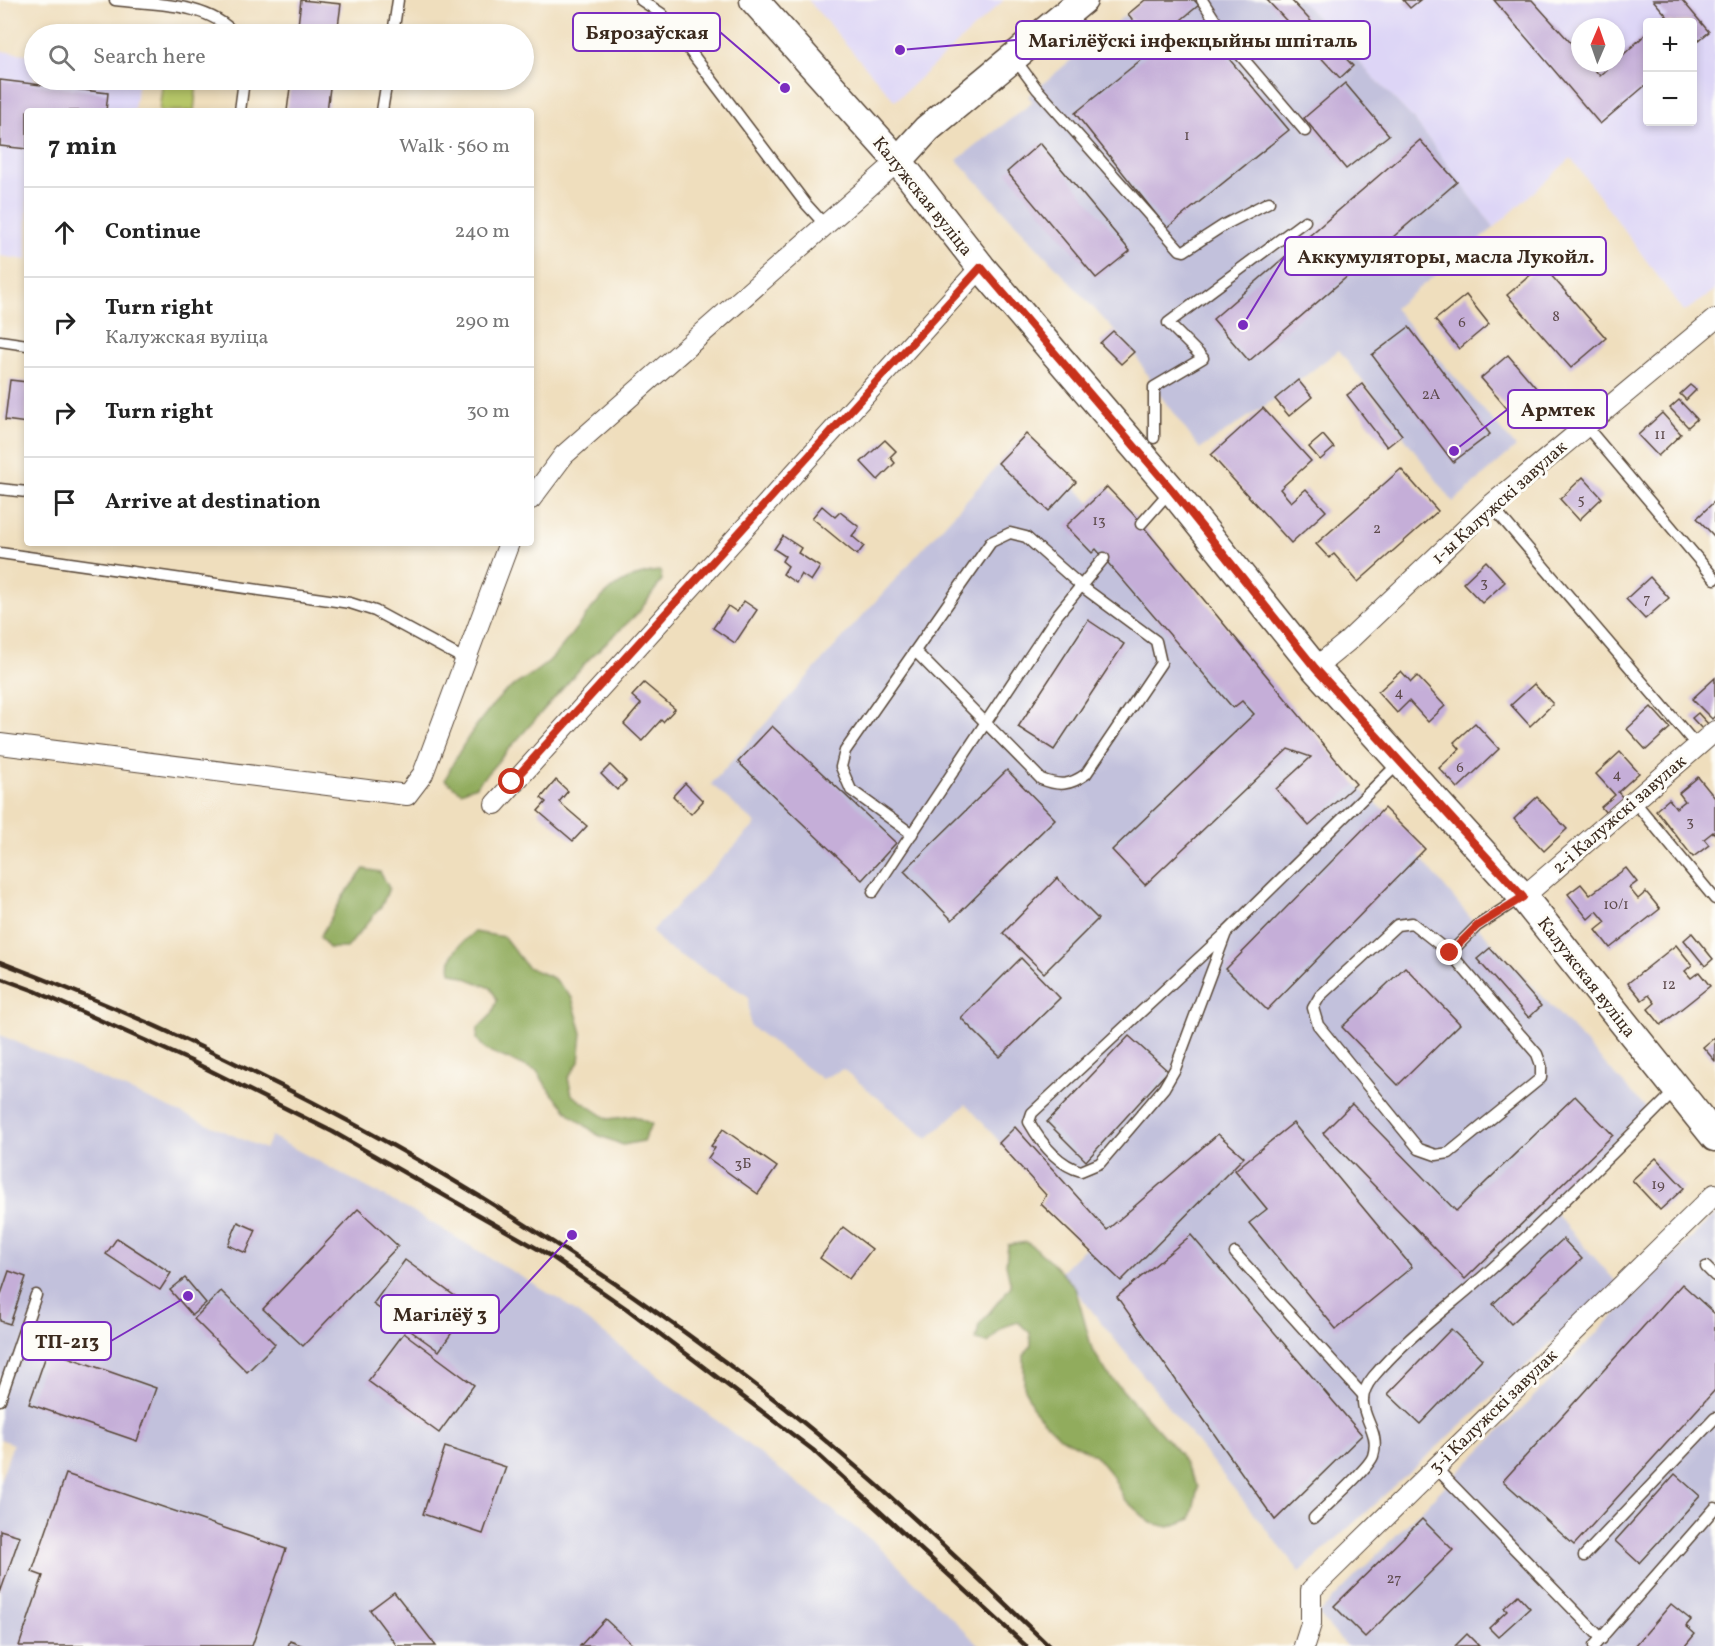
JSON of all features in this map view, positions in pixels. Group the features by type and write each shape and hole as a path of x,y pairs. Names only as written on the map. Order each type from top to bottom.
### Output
{"street":[{"name":"Калужская вуліца","path":"754,0 898,161 981,267 1172,490 1315,668 1523,897 1715,1137"},
{"path":"534,494 564,455 898,161 927,129 1083,0"},
{"path":"495,804 981,267"},
{"name":"1-ы Калужскі завулак","path":"1315,668 1347,642 1491,505 1715,319"},
{"path":"0,744 407,795 423,774 508,546"},
{"name":"2-і Калужскі завулак","path":"1523,897 1715,731"},
{"name":"3-і Калужскі завулак","path":"1304,1646 1311,1624 1311,1590 1715,1194"}],"lane":[{"path":"115,0 183,8 215,17 223,24"},
{"path":"394,24 398,0"},
{"path":"641,0 662,14 806,204 825,225"},
{"path":"1202,0 1229,42 1305,131"},
{"path":"1014,57 1037,89 1180,250 1184,251 1224,225 1269,202"},
{"path":"240,108 243,90"},
{"path":"382,108 385,90"},
{"path":"1154,438 1154,387 1203,358 1168,322 1305,221"},
{"path":"0,341 24,345"},
{"path":"1585,425 1715,579"},
{"path":"0,489 24,492"},
{"path":"1141,524 1172,490"},
{"path":"1491,505 1697,746"},
{"path":"912,834 851,789 841,767 845,751 915,651 992,542 1010,533 1026,537 1080,585 1156,641 1161,663 1086,774 1074,782 1058,786 1041,779 915,651"},
{"path":"0,553 350,603 375,611 464,660"},
{"path":"873,892 1080,585 1104,558"},
{"path":"1226,933 1175,1069 1164,1088 1100,1163 1082,1171 1067,1167 1036,1134 1029,1122 1032,1113 1226,933 1399,763"},
{"path":"1634,801 1715,900"},
{"path":"1450,953 1477,926 1523,897"},
{"path":"1412,923 1450,953 1537,1054 1541,1065 1541,1078 1449,1153 1436,1155 1419,1149 1318,1025 1313,1008 1320,996 1397,925 1412,923"},
{"path":"1314,1518 1372,1460 1377,1441 1363,1410 1362,1394 1373,1377 1408,1342 1555,1212 1676,1090"},
{"path":"1235,1253 1362,1394"},
{"path":"1706,1267 1715,1276"},
{"path":"0,1400 36,1295"},
{"path":"1584,1556 1715,1418"},
{"path":"1434,1467 1598,1642 1715,1508"}],"shaded area":[{"path":"808,0 1004,0 895,101"},
{"path":"1145,0 1300,0 1415,121 1494,228 1394,308 1516,447 1453,502 1339,350 1275,399 1200,449 1154,387 1134,352 957,160 1033,102 1028,96 1126,14 1136,25 1128,14"},
{"path":"1300,0 1715,0 1715,290 1684,312 1571,158 1494,228 1415,121"},
{"path":"0,51 24,54 24,90 137,90 134,108 24,108 24,260 0,256"},
{"path":"1026,434 1076,482 1073,486 1090,502 1107,487 1133,514 1356,784 1425,849 1419,856 1477,926 1647,1109 1549,1206 1617,1283 1300,1572 1061,1272 1086,1247 1041,1204 1046,1194 966,1104 927,1139 843,1069 822,1079 750,1026 748,996 666,947 652,931 756,824 711,784"},
{"path":"0,1035 265,1149 271,1136 422,1217 563,1302 874,1542 980,1646 0,1646 0,1481 13,1444 0,1439"},
{"path":"1715,1214 1715,1646 1346,1646 1318,1614"}],"green space":[{"path":"162,90 196,90 194,108 159,108"},
{"path":"660,571 662,580 639,612 589,659 476,786 461,792 445,780 477,725 501,696 547,663 610,591 624,581"},
{"path":"364,869 380,872 389,888 382,905 347,948 329,948 320,937 344,895"},
{"path":"474,932 504,937 527,967 553,978 572,998 582,1033 579,1062 568,1078 572,1095 608,1119 634,1116 652,1124 643,1141 623,1145 598,1135 570,1114 549,1090 537,1071 486,1050 477,1039 478,1028 492,1014 497,1000 491,988 451,972 450,966 456,949"},
{"path":"1027,1242 1048,1259 1075,1287 1092,1349 1107,1373 1179,1453 1198,1487 1191,1519 1169,1527 1151,1523 1124,1499 1113,1477 1095,1455 1060,1437 1034,1411 1024,1386 1024,1355 1031,1345 1030,1333 1018,1322 1003,1327 988,1343 976,1340 979,1325 1011,1286 1006,1264 1008,1245"}],"building":[{"path":"301,0 341,4 338,24 298,24"},
{"path":"1145,0 1194,0 1199,5 1152,44 1128,14"},
{"path":"1267,0 1291,0 1353,66 1340,78"},
{"path":"1403,0 1420,0 1410,8"},
{"path":"1494,0 1532,0 1571,43 1571,72 1597,72 1600,76 1604,72 1625,72 1625,53 1643,37 1643,87 1600,124"},
{"path":"1653,0 1682,0 1709,32 1697,42 1697,18 1664,18 1667,16"},
{"path":"1173,34 1187,52 1209,35 1289,130 1167,228 1075,113"},
{"path":"0,80 24,83 24,90 83,90 108,93 106,108 24,108 24,149 0,146"},
{"path":"1345,83 1389,135 1346,169 1304,118"},
{"path":"290,90 330,90 327,108 287,108"},
{"path":"1420,140 1457,182 1249,361 1213,319"},
{"path":"1040,143 1130,251 1096,278 1007,172"},
{"path":"1542,265 1606,338 1571,368 1507,295"},
{"path":"1466,295 1489,324 1459,349 1435,320"},
{"path":"1409,327 1490,434 1453,462 1372,355"},
{"path":"1113,331 1134,352 1121,364 1100,343"},
{"path":"1508,355 1537,389 1510,412 1481,378"},
{"path":"10,380 24,382 24,423 5,420"},
{"path":"1298,380 1312,397 1289,416 1275,399"},
{"path":"1362,384 1402,435 1387,447 1347,395"},
{"path":"1690,385 1696,390 1686,400 1680,394"},
{"path":"1679,400 1697,419 1688,427 1670,408"},
{"path":"1263,408 1311,461 1280,489 1291,502 1306,489 1326,511 1291,543 1211,455"},
{"path":"1662,413 1681,434 1658,456 1638,435"},
{"path":"1026,434 1076,482 1049,511 998,463"},
{"path":"1323,435 1334,448 1320,460 1309,447"},
{"path":"885,440 896,451 890,457 895,463 878,480 861,462"},
{"path":"1401,469 1438,511 1358,582 1334,554 1329,558 1316,544"},
{"path":"1583,477 1602,498 1579,520 1560,499"},
{"path":"1107,487 1133,514 1356,784 1309,826 1276,789 1311,757 1288,749 1145,885 1112,850 1254,714 1242,701 1233,708 1096,549 1092,553 1066,526"},
{"path":"1715,501 1715,537 1697,518"},
{"path":"822,506 835,517 840,512 859,527 852,536 864,546 857,555 812,518"},
{"path":"783,536 801,548 798,553 820,567 811,581 801,574 796,583 783,574 788,566 782,561 785,556 774,549"},
{"path":"1486,561 1505,582 1482,603 1463,583"},
{"path":"1650,577 1669,598 1645,619 1626,599"},
{"path":"744,601 757,610 735,643 713,628 728,606 737,612"},
{"path":"1088,620 1124,644 1054,750 1018,727"},
{"path":"1401,671 1411,682 1417,676 1445,706 1428,722 1409,701 1397,713 1378,692"},
{"path":"1715,678 1715,716 1712,719 1692,699"},
{"path":"644,683 675,709 663,722 661,720 642,741 624,724 641,704 632,696"},
{"path":"1534,684 1553,704 1530,726 1511,705"},
{"path":"1651,707 1670,728 1646,750 1627,729"},
{"path":"1698,713 1709,725 1703,730 1692,718"},
{"path":"1475,723 1499,749 1458,788 1439,768 1460,749 1454,742"},
{"path":"772,726 896,843 862,880 738,762"},
{"path":"1620,752 1639,773 1618,792 1623,798 1606,813 1601,807 1615,795 1596,774"},
{"path":"610,765 626,781 617,790 601,774"},
{"path":"1007,770 1055,819 952,920 904,871"},
{"path":"1698,777 1715,798 1715,834 1713,832 1704,839 1709,845 1693,857 1656,810 1669,799 1676,808 1685,801 1679,793"},
{"path":"556,780 568,791 559,802 587,826 573,841 538,811 546,802 541,798"},
{"path":"685,783 703,801 691,814 673,796"},
{"path":"1537,797 1567,829 1544,851 1514,819"},
{"path":"1384,808 1425,849 1267,1010 1226,969"},
{"path":"1626,868 1637,882 1629,888 1638,899 1646,892 1660,909 1610,948 1596,930 1606,922 1597,911 1588,919 1568,894 1581,884 1590,895"},
{"path":"1057,878 1098,919 1044,973 1003,933"},
{"path":"1692,933 1713,959 1705,966 1684,940"},
{"path":"1676,945 1692,965 1685,971 1691,978 1699,972 1710,986 1661,1025 1648,1009 1655,1003 1649,995 1642,1000 1628,983"},
{"path":"1490,948 1541,1006 1529,1018 1477,959"},
{"path":"1021,958 1060,998 1000,1057 961,1018"},
{"path":"1405,967 1460,1024 1398,1085 1342,1027"},
{"path":"1129,1036 1168,1071 1086,1161 1047,1122"},
{"path":"1715,1037 1715,1061 1703,1047"},
{"path":"1575,1096 1613,1135 1465,1279 1323,1133 1352,1104 1456,1211"},
{"path":"1293,1123 1412,1267 1336,1329 1249,1223 1267,1209 1235,1170"},
{"path":"1015,1127 1107,1230 1218,1134 1244,1157 1121,1281 1041,1204 1046,1195 999,1143"},
{"path":"723,1129 777,1167 758,1194 708,1158 715,1148 711,1146"},
{"path":"1656,1158 1684,1188 1660,1210 1632,1180"},
{"path":"358,1209 398,1246 303,1346 263,1309"},
{"path":"238,1222 256,1230 246,1253 228,1245"},
{"path":"843,1227 872,1249 849,1279 820,1258"},
{"path":"1191,1235 1362,1435 1275,1520 1117,1297"},
{"path":"117,1238 171,1273 160,1290 106,1254"},
{"path":"1563,1239 1582,1259 1511,1324 1493,1304"},
{"path":"405,1260 470,1307 439,1351 373,1304"},
{"path":"9,1271 26,1277 10,1324 0,1321 0,1297"},
{"path":"185,1278 206,1303 192,1315 170,1290"},
{"path":"1682,1284 1715,1314 1715,1390 1574,1545 1503,1481"},
{"path":"221,1291 275,1344 247,1372 194,1319"},
{"path":"1451,1329 1482,1359 1420,1424 1388,1394"},
{"path":"404,1333 474,1385 439,1433 368,1381"},
{"path":"48,1350 156,1388 137,1441 29,1404"},
{"path":"445,1447 506,1467 483,1534 423,1514"},
{"path":"66,1474 286,1549 252,1646 19,1646 43,1576 32,1572"},
{"path":"1675,1474 1700,1496 1639,1563 1615,1541"},
{"path":"1422,1519 1453,1550 1365,1637 1334,1606"},
{"path":"0,1530 20,1536 0,1593"},
{"path":"394,1592 436,1646 397,1646 370,1610"},
{"path":"1518,1595 1530,1608 1498,1637 1489,1628 1507,1611 1504,1608"},
{"path":"1671,1604 1691,1620 1686,1626 1695,1634 1685,1646 1635,1646"},
{"path":"605,1619 634,1646 580,1646"},
{"path":"1467,1634 1479,1646 1455,1646"},
{"path":"290,1641 304,1646 288,1646"}],"railway":[{"path":"0,962 103,1003 304,1098 497,1207 590,1267 681,1330 806,1425 913,1517 1049,1646"},
{"path":"0,978 35,991 191,1061 333,1132 552,1257 627,1309 813,1450 1026,1646"}],"place":[{"name":"Магілёўскі інфекцыйны шпіталь","path":"900,50"},
{"name":"Бярозаўская","path":"785,88"},
{"name":"Аккумуляторы, масла Лукойл.","path":"1243,325"},
{"name":"Армтек","path":"1454,451"},
{"name":"Магілёў 3","path":"572,1235"},
{"name":"ТП-213","path":"188,1296"}],"route":[{"path":"512,782 981,267 1172,490 1315,668 1523,897 1477,926 1450,953"}]}
